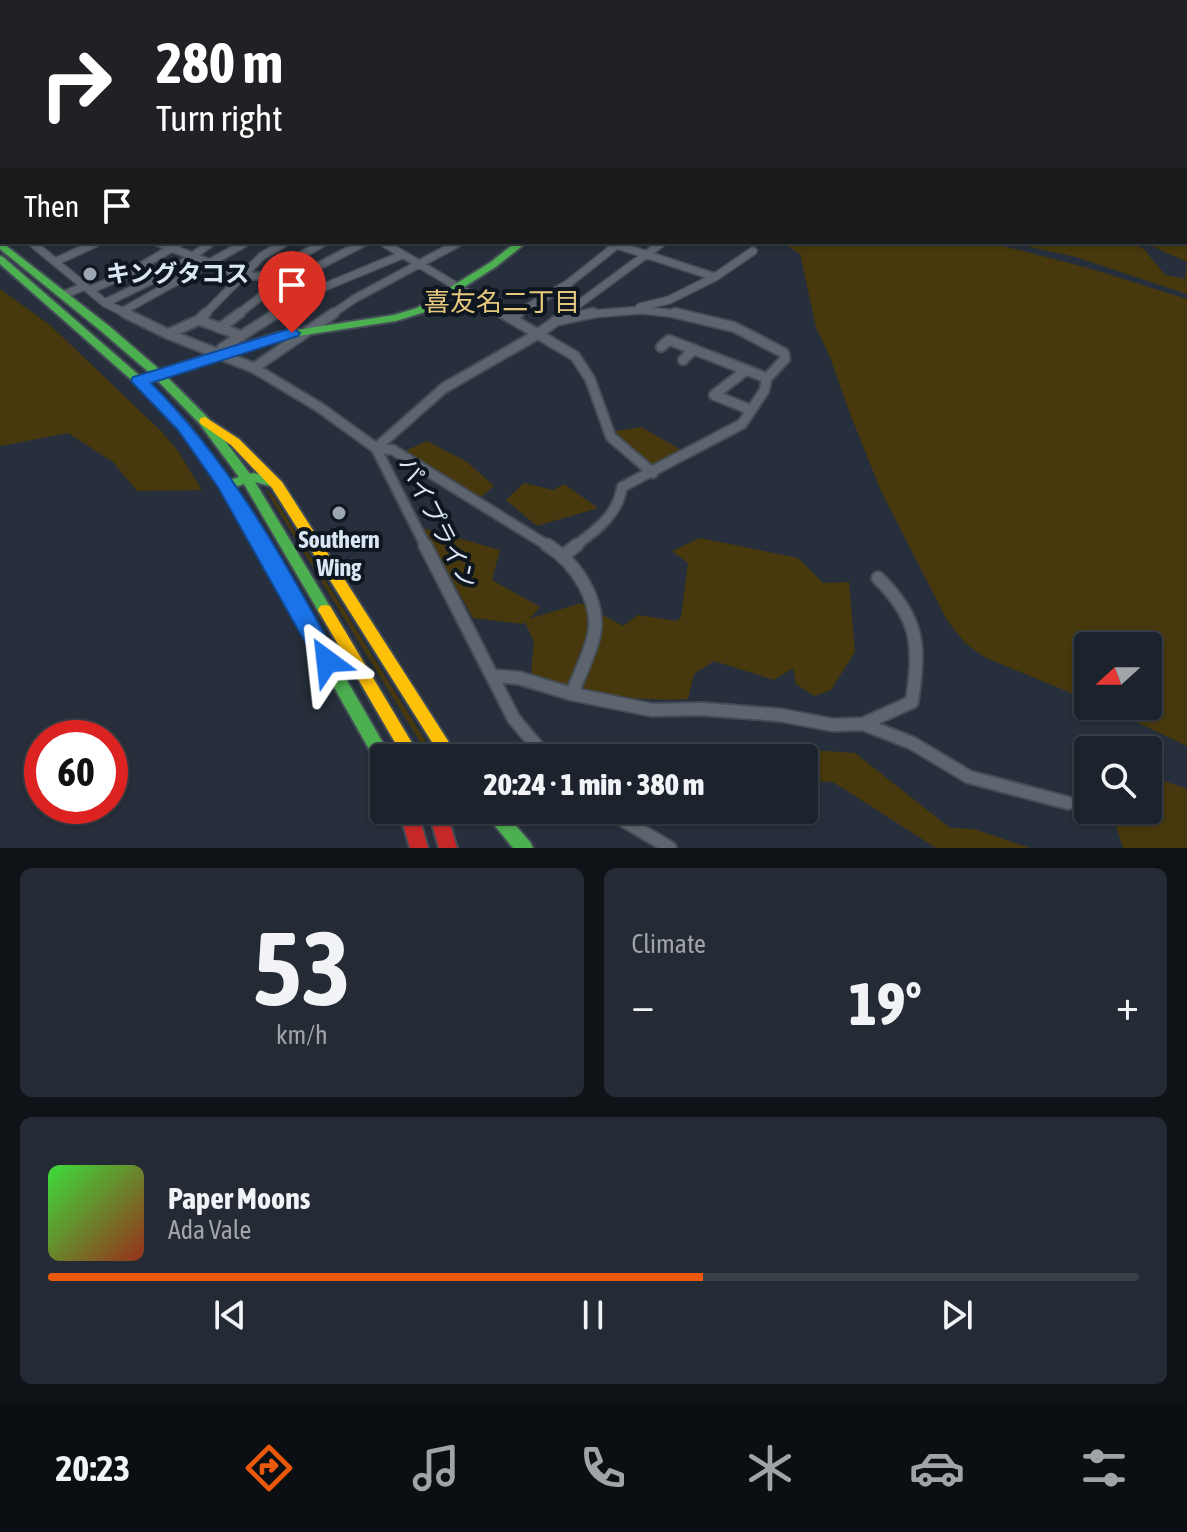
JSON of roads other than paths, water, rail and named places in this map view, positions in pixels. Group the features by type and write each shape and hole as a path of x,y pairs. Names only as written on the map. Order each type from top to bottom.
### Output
{"main road":[{"path":"0,244 63,295 202,419 235,442 277,485 442,744"},
{"path":"139,381 220,354 311,329 408,315 432,305 519,244"},
{"path":"0,259 139,381 184,427 227,485 375,744"},
{"path":"202,419 247,478 405,744"},
{"path":"227,485 247,478 265,478 277,485"},
{"path":"412,824 419,848"},
{"path":"441,824 448,848"},
{"path":"503,824 524,848"}],"street":[{"name":"パイプライン","path":"34,244 105,303 168,334 254,368 319,407 376,448 434,568 494,676 514,719 535,744"},
{"path":"57,261 94,244"},
{"path":"162,244 242,276 299,276 361,244"},
{"path":"63,295 131,272 179,244"},
{"path":"105,303 157,278 209,244"},
{"path":"123,311 243,244"},
{"path":"168,334 199,320 262,256 283,244"},
{"path":"220,328 263,295 292,261 321,244"},
{"path":"385,244 583,364 611,437 653,473"},
{"path":"254,368 354,299 457,244"},
{"path":"510,318 569,283 614,244"},
{"path":"617,244 644,256 715,277"},
{"path":"376,448 444,388 538,334 660,244"},
{"path":"629,310 669,300 715,277 753,251"},
{"path":"220,354 222,348 325,285 402,255"},
{"path":"555,321 601,310 675,314 749,331 784,353 785,359 767,378 764,391 742,424 622,487 622,497 612,515 564,555"},
{"path":"199,320 242,336"},
{"path":"661,347 669,340 767,378"},
{"path":"683,360 694,349"},
{"path":"745,371 714,395 751,410"},
{"path":"376,448 393,450 564,555 592,597 595,633 572,694"},
{"path":"494,676 519,678 572,694 652,710 702,709 780,715 833,725 863,724 912,702 920,657 915,630 906,609 878,578"},
{"path":"863,724 912,743 969,777 1068,803"},
{"path":"630,824 670,848"}],"place":[{"name":"キングタコス","path":"90,274"},
{"name":"Southern Wing","path":"339,513"}],"district":[{"name":"喜友名二丁目","path":"502,302"}]}
